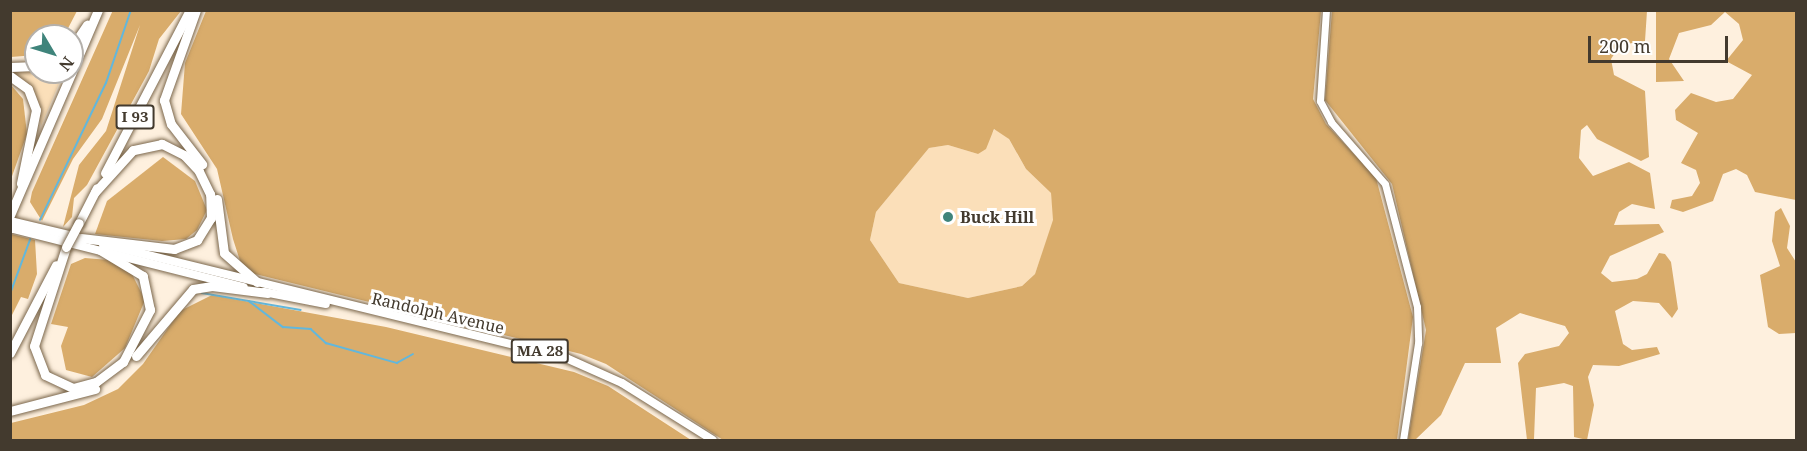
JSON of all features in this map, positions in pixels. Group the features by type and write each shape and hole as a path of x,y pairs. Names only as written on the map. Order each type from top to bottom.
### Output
{"highway":[{"path":"84,30 98,10"},
{"path":"84,43 98,10"},
{"name":"I 93","path":"10,353 190,10"},
{"path":"196,10 166,84 166,111 211,180 226,257 257,282"},
{"path":"10,76 28,89 37,113 19,195"},
{"path":"12,211 67,84"},
{"path":"81,238 174,249 199,238 212,215 200,171 184,154 162,144 133,150 95,192"},
{"path":"66,248 34,346 45,375 73,388 93,384 120,364 149,314 151,296 144,276 100,250"},
{"path":"10,411 78,395 108,382 176,303 196,288 268,293"}],"main road":[{"path":"1326,10 1320,101 1331,122 1384,181 1416,303 1418,344 1403,441"},
{"name":"MA 28","path":"11,226 35,230"},
{"name":"Randolph Avenue","path":"35,230 100,250 268,293 348,306"},
{"name":"Randolph Avenue","path":"35,230 81,238 575,361 622,383 713,441"}],"shaded area":[{"path":"11,10 77,11 70,24 24,24 24,56 11,57"},
{"path":"113,10 181,11 159,39 149,71 87,185 74,198 72,217 63,227 79,165 106,131 140,25 102,119 73,159 42,221 30,202 32,192 80,84 84,84 84,75"},
{"path":"206,11 1321,11 1313,99 1326,124 1376,178 1413,317 1397,440 723,440 606,364 581,354 251,273 242,267 217,169 181,114 185,63","holes":["994,129 1009,139 1026,169 1051,193 1053,220 1035,274 1022,286 968,298 899,283 870,240 876,212 929,148 948,145 978,154 986,149"]},
{"path":"1332,11 1647,11 1645,41 1620,45 1611,59 1614,75 1645,91 1649,157 1641,161 1597,139 1587,125 1581,130 1579,158 1593,176 1629,162 1650,173 1655,209 1632,204 1619,212 1614,225 1659,224 1664,232 1610,256 1601,273 1612,282 1637,279 1647,274 1659,253 1665,254 1671,262 1678,309 1672,318 1659,303 1633,301 1615,311 1623,344 1632,350 1657,347 1660,354 1619,366 1593,365 1588,377 1594,405 1587,440 1574,437 1573,386 1564,383 1536,388 1534,439 1527,440 1518,363 1525,354 1559,346 1569,333 1565,326 1520,313 1496,328 1501,363 1465,363 1441,415 1415,440 1408,440 1426,330 1392,184 1325,100"},
{"path":"1656,11 1796,11 1796,200 1755,192 1747,175 1736,169 1723,174 1713,201 1683,212 1670,208 1672,200 1692,196 1700,183 1696,170 1681,163 1698,133 1676,120 1675,110 1691,93 1716,102 1733,99 1752,75 1726,61 1743,40 1739,24 1725,12 1711,25 1679,33 1669,59 1684,81 1656,82"},
{"path":"24,70 24,84 11,72"},
{"path":"24,84 59,84 41,126 35,94"},
{"path":"11,85 23,99 27,134 11,179"},
{"path":"995,129 1007,136 1026,169 1051,193 1054,220 1035,274 1022,286 968,298 899,283 870,240 876,212 929,148 948,145 978,154"},
{"path":"163,157 195,181 207,210 197,230 186,239 162,241 95,234 107,201"},
{"path":"1781,208 1790,226 1787,248 1796,262 1796,333 1779,334 1768,327 1760,275 1780,266 1772,241 1775,212"},
{"path":"11,234 35,240 37,274 28,299 21,297 11,317"},
{"path":"85,258 109,260 130,270 145,300 125,348 92,377 66,370 61,346 68,327 51,324 71,264"},
{"path":"212,295 386,327 574,372 608,386 691,440 11,440 11,423 84,405 118,389 143,364 180,311"}],"waterway":[{"path":"40,220 106,83 131,10"},
{"path":"10,294 30,240"},
{"path":"202,293 301,310"},
{"path":"249,301 283,327 311,329 326,343 397,363 413,354"}],"place":[{"name":"Buck Hill","path":"948,217"}]}
